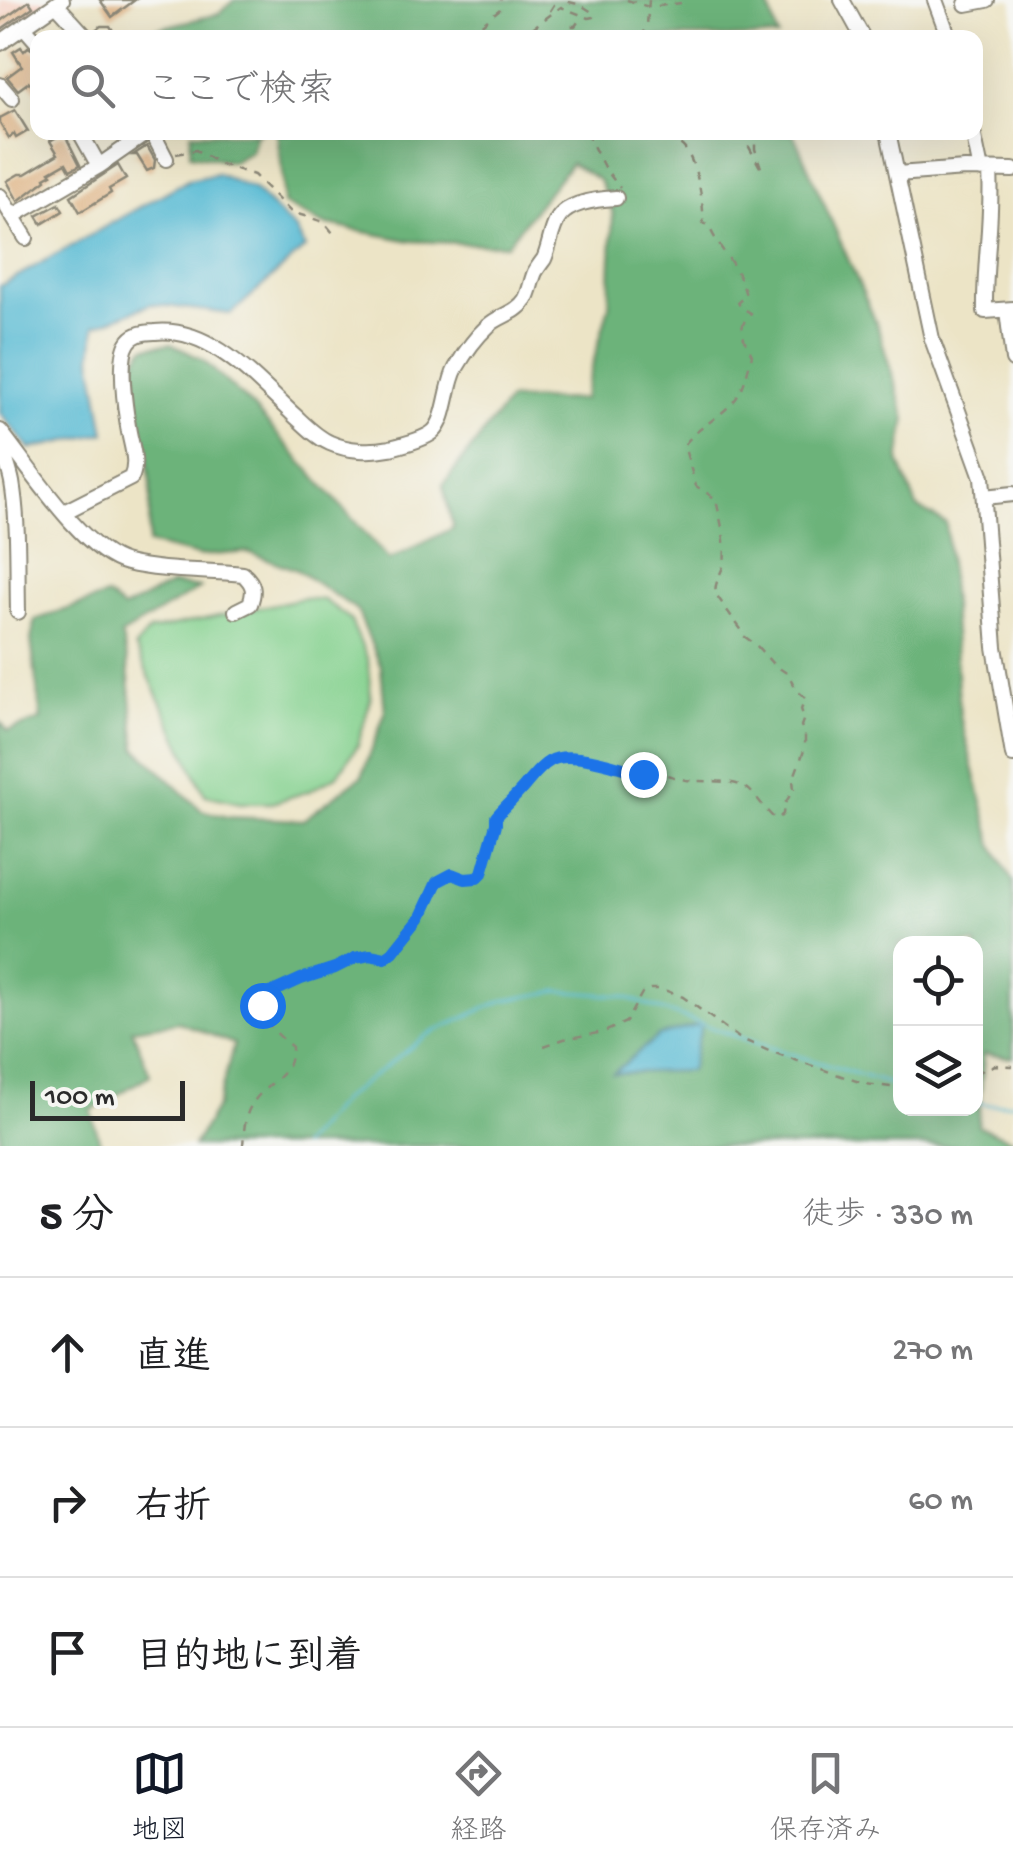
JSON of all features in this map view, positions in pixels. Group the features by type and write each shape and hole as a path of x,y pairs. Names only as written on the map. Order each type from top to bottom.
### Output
{"street":[{"path":"842,0 859,30"},
{"path":"935,0 946,30"},
{"path":"966,4 987,0"},
{"path":"0,43 59,2 82,30"},
{"path":"24,27 30,34"},
{"path":"0,85 12,99"},
{"path":"84,140 99,166"},
{"path":"13,216 138,140"},
{"path":"155,140 166,158"},
{"path":"890,140 932,339 982,477 995,647 1006,681 1013,754"},
{"path":"976,140 991,196 986,312 1010,309 1013,360"},
{"path":"897,174 1013,170"},
{"path":"0,196 26,238"},
{"path":"64,512 132,478 135,470 123,370 128,342 136,336 166,331 216,348 328,442 358,450 395,447 435,430 453,374 487,326 516,310 526,299 563,212 599,198 616,198"},
{"path":"1,432 64,512 108,556 127,563 243,574 252,582 254,594 250,604 236,611"},
{"path":"1,432 12,482 18,612"},
{"path":"984,497 1013,494"}],"path":[{"path":"469,30 478,28 500,9 501,0"},
{"path":"529,30 561,8 583,16 595,14 581,4 559,0 548,15"},
{"path":"627,0 649,7 681,3"},
{"path":"645,30 649,0"},
{"path":"566,30 583,16"},
{"path":"590,140 604,168 620,186 616,198"},
{"path":"243,1146 251,1105 292,1060 292,1047 266,1022 262,1005 266,995 355,958 385,958 393,952 421,917 437,882 452,874 465,879 477,878 482,873 496,817 534,772 550,760 597,760 643,774 747,788 774,818 783,814 794,789 793,780 804,748 801,726 806,698 788,674 772,664 736,627 716,594 716,583 724,567 725,543 716,499 696,486 685,444 738,397 752,355 742,324 751,314 738,302 746,296 741,275 703,224 699,176 688,154 680,144 662,140"},
{"path":"745,140 762,171 755,140"},
{"path":"166,158 196,150 220,164 254,175 291,212 324,222 338,238"},
{"path":"544,1046 604,1032 626,1022 642,993 650,988 661,989 683,998 740,1038 769,1051 865,1084 893,1087"},
{"path":"983,1070 995,1065 1013,1066"}],"shaded area":[{"path":"0,0 52,0 0,36"}],"green space":[{"path":"234,0 767,0 776,30 151,30 219,14"},
{"path":"191,140 254,140 251,152 232,162 190,155"},
{"path":"278,140 796,140 877,325 906,419 899,461 917,507 946,523 960,716 993,845 1013,882 1013,1058 984,1054 983,1066 983,936 893,936 893,1116 979,1116 978,1126 1013,1140 1013,1146 193,1146 217,1106 234,1044 179,1022 132,1029 150,1075 91,1111 101,1146 0,1146 0,721 8,731 41,720 31,640 35,620 107,596 123,609 172,584 200,588 121,635 136,748 201,810 227,817 303,820 362,776 385,713 381,667 357,610 297,570 248,552 199,556 148,544 151,484 132,365 145,347 171,344 202,359 252,406 389,560 453,528 443,485 509,400 583,399 609,306 613,213 599,180 571,163 506,245 411,241 323,224 283,204"},
{"path":"303,598 324,600 350,619 368,660 371,698 358,745 338,775 309,791 272,803 240,803 205,795 135,647 149,631"}],"water":[{"path":"217,174 253,189 296,230 305,248 231,314 151,304 95,326 92,358 105,433 30,449 0,413 0,286 188,180"},
{"path":"702,1024 690,1071 613,1073 658,1036"}],"building":[{"path":"100,0 135,0 112,17"},
{"path":"29,1 33,7 0,30 0,22"},
{"path":"21,47 24,51 30,48 30,83 18,90 7,77 22,66 13,52"},
{"path":"15,110 28,131 9,138 0,118"},
{"path":"68,140 80,165 70,170 66,163 50,172 46,180 18,201 7,181 58,154 50,141"},
{"path":"147,146 155,160 154,168 147,171 137,155 133,155"},
{"path":"118,165 126,179 80,212 71,196"},
{"path":"59,204 63,211 42,224 37,216"}],"waterway":[{"path":"301,1146 343,1099 427,1035 501,1001 558,991 622,996 758,1044 893,1085"},
{"path":"983,1103 1013,1103"}],"route":[{"path":"262,1005 266,995 301,979 355,958 385,958 393,952 421,917 437,882 452,874 465,879 477,878 482,873 496,817 534,772 550,760 597,760 643,774"}]}
